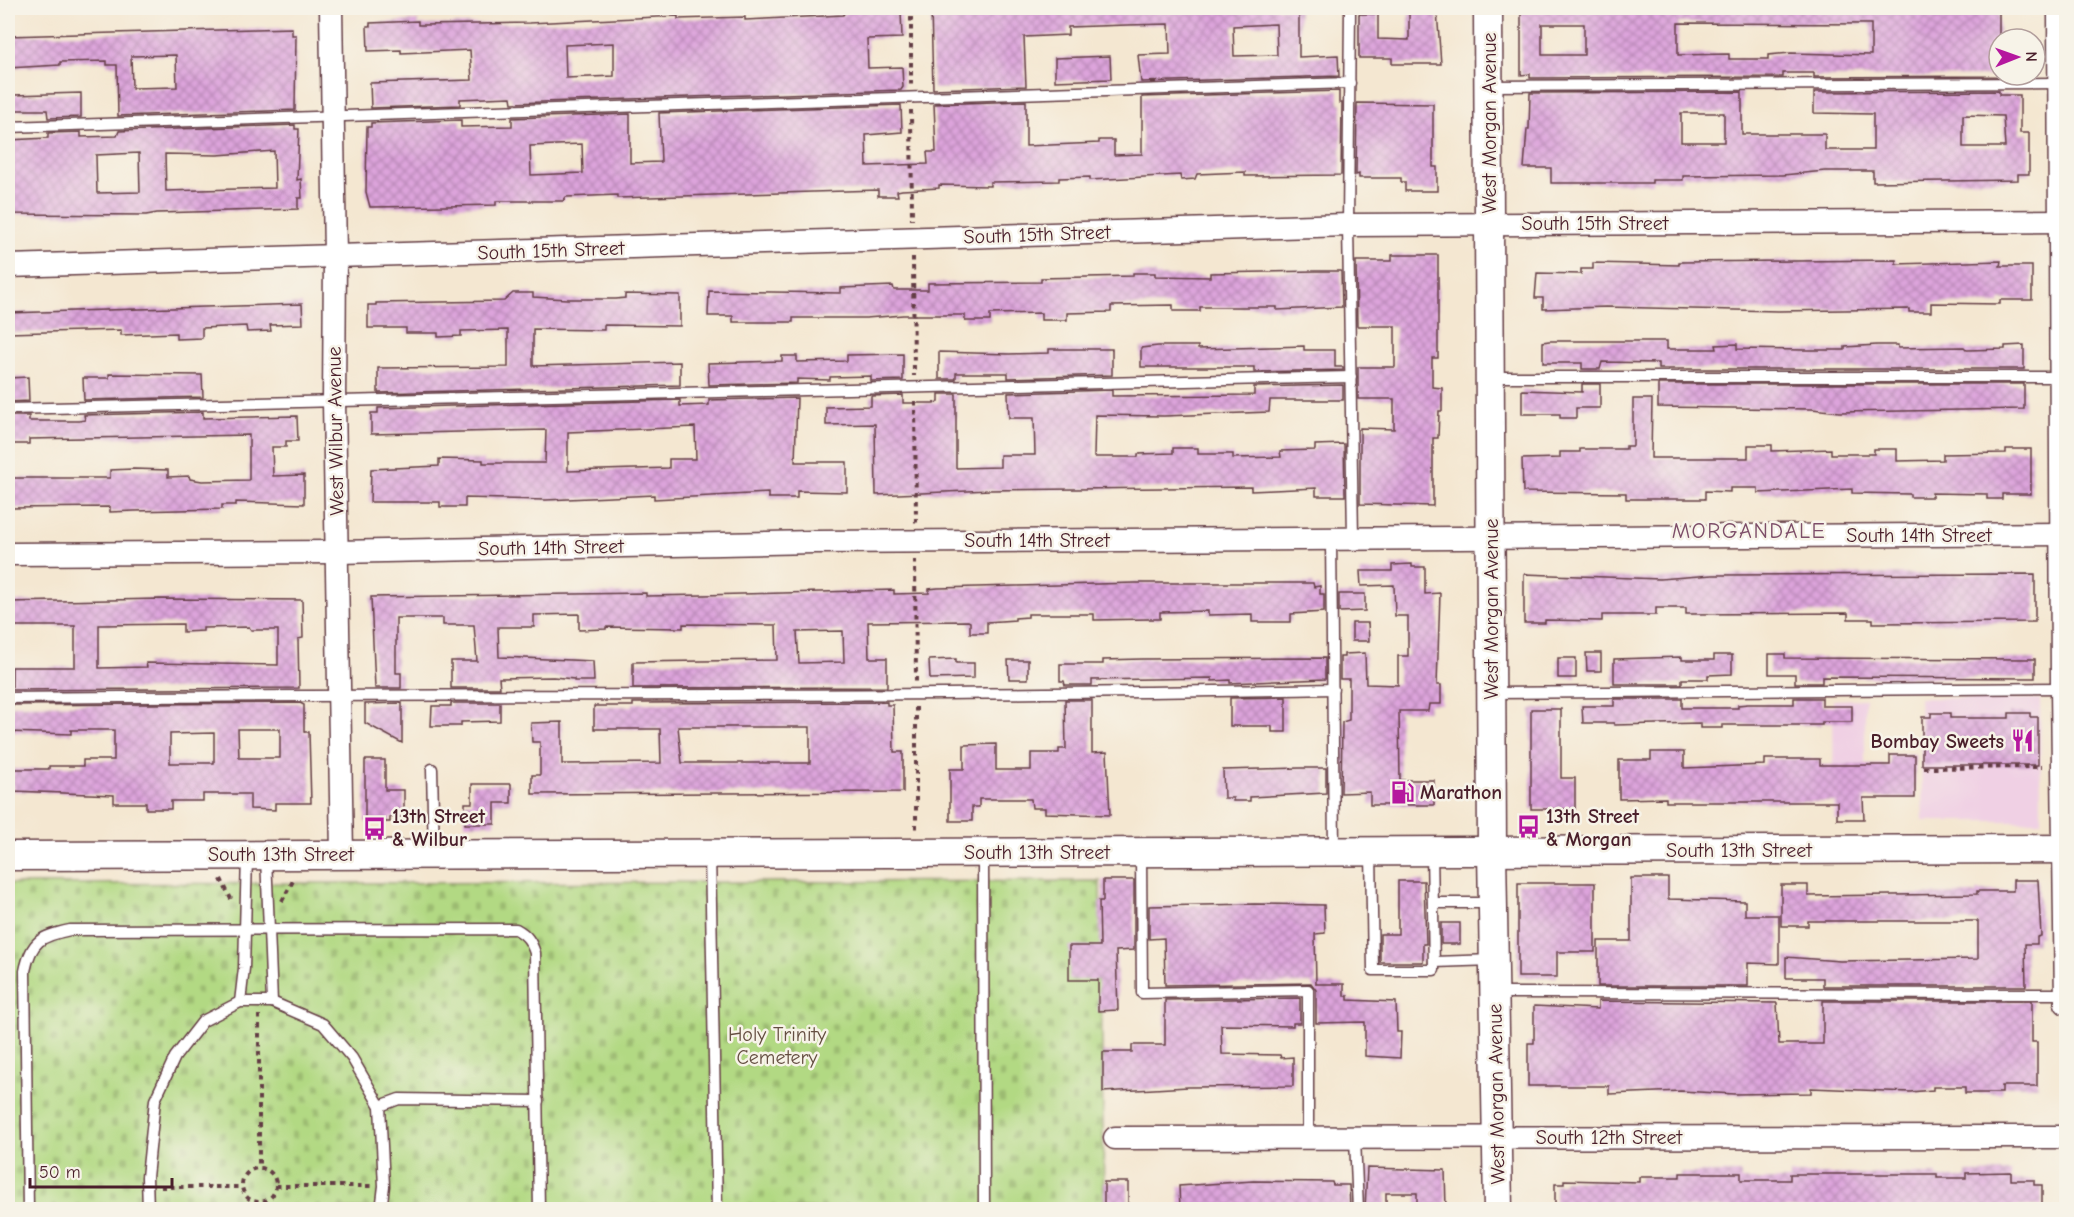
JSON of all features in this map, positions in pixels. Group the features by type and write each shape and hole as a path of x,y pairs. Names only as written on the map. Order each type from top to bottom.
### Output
{"street":[{"name":"West Wilbur Avenue","path":"331,8 335,256 334,402 342,854"},
{"name":"West Morgan Avenue","path":"1488,8 1492,851 1498,1209"},
{"path":"2059,8 2063,83 2067,1003"},
{"name":"South 15th Street","path":"8,266 1348,225 2063,221"},
{"name":"South 14th Street","path":"8,554 338,552 916,541 2064,534"},
{"name":"South 13th Street","path":"8,856 256,853 710,854 2065,849"},
{"name":"South 12th Street","path":"1115,1138 2067,1137"}],"lane":[{"path":"1334,852 1333,689 1351,376 1348,225 1350,8"},
{"path":"8,127 1350,83"},
{"path":"1488,86 2063,83"},
{"path":"8,409 1351,376"},
{"path":"1490,377 2064,376"},
{"path":"1491,693 2064,688"},
{"path":"8,698 339,694 1106,693 1333,689"},
{"path":"432,769 434,854"},
{"path":"1371,852 1373,970 1434,970 1432,851"},
{"path":"1141,852 1142,993 1308,990 1308,1138"},
{"path":"240,1002 245,931 256,853"},
{"path":"256,853 269,931 272,1002"},
{"path":"982,853 984,1209"},
{"path":"710,854 717,1209"},
{"path":"1433,903 1493,903"},
{"path":"28,1209 25,971 28,956 35,943 44,937 70,930 516,929 525,934 535,953 539,1209"},
{"path":"1434,962 1494,960"},
{"path":"1495,993 2066,994"},
{"path":"148,1209 147,1187 155,1100 175,1057 203,1021 240,1002 272,1002 323,1024 352,1058 380,1106 384,1186 381,1209"},
{"path":"380,1106 399,1099 538,1101"},
{"path":"1355,1138 1358,1209"}],"path":[{"path":"911,8 917,853"},
{"path":"1924,768 2042,768"},
{"path":"258,1002 259,1167"},
{"path":"259,1167 272,1173 276,1186 270,1199 259,1202 249,1199 242,1187 243,1176 248,1171 259,1167"},
{"path":"276,1186 384,1186"},
{"path":"147,1187 242,1187"},
{"path":"259,1202 259,1209"}],"shaded area":[{"path":"1919,698 2040,699 2041,821 1923,821"},
{"path":"1865,699 1865,821 1834,820 1833,700"}],"green space":[{"name":"Holy Trinity Cemetery","path":"1100,881 1104,1209 8,1209 8,884"}],"building":[{"path":"889,8 889,11 901,11 902,38 867,39 868,68 902,67 903,87 901,90 512,103 511,97 460,99 460,105 371,108 370,83 472,80 470,50 401,53 401,50 368,51 367,26 370,26 370,23 418,21 418,25 424,25 529,23 678,16 678,19 745,17 745,20 843,15 846,10","holes":["614,43 614,76 566,78 565,45"]},
{"path":"1299,8 1299,57 1338,55 1339,76 1141,82 1138,55 1170,54 1169,24 1127,25 1068,27 1068,35 1024,37 1026,86 933,89 931,9","holes":["1276,24 1277,55 1234,56 1233,26"]},
{"path":"1521,8 1999,8 1999,27 1987,27 1987,76 1814,77 1814,73 1783,73 1783,77 1530,78 1530,74 1521,75","holes":["1678,23 1871,24 1871,55 1791,53 1768,55 1768,59 1729,59 1729,54 1678,55","1542,24 1584,24 1584,55 1542,55"]},
{"path":"1409,11 1437,11 1441,64 1392,64 1392,58 1359,58 1359,14 1378,14 1378,39 1409,40"},
{"path":"292,28 292,35 296,35 295,110 118,116 117,65 107,65 107,61 60,62 60,65 8,68 8,36","holes":["176,55 177,87 132,88 131,56"]},
{"path":"1110,56 1111,79 1055,81 1055,58"},
{"path":"1339,91 1339,103 1342,103 1341,175 1245,176 1245,172 1197,174 1195,179 1181,180 1180,175 1090,180 1090,177 1059,178 1059,181 990,182 990,186 939,185 939,188 897,191 898,196 878,196 878,190 617,198 617,195 566,197 563,201 496,201 496,205 446,206 370,207 366,192 367,127 371,127 371,123 461,120 461,127 512,126 512,118 630,114 630,163 661,162 659,113 901,105 902,132 866,135 867,166 928,164 927,152 936,152 934,104 1026,101 1026,146 1099,143 1099,140 1114,140 1114,155 1142,154 1142,97","holes":["582,144 583,173 531,175 530,146"]},
{"path":"1999,91 1999,95 2020,95 2020,133 2029,133 2029,174 2018,174 2018,180 1873,182 1873,171 1825,171 1783,175 1683,176 1683,180 1652,180 1652,183 1551,183 1551,168 1524,168 1527,129 1529,129 1530,93 1742,92 1742,134 1825,134 1825,150 1873,150 1873,114 1814,113 1814,92","holes":["1681,113 1724,113 1724,142 1681,142","1963,115 2003,116 2005,147 1963,147"]},
{"path":"81,93 81,117 48,118 47,110 14,110 14,95"},
{"path":"1357,103 1433,104 1433,167 1437,167 1437,191 1405,191 1405,182 1401,182 1401,178 1359,178 1359,174 1356,175"},
{"path":"295,125 295,129 299,129 297,180 301,179 302,198 298,198 298,209 146,215 8,214 9,140 48,138 48,133 81,132 81,137 117,136 119,131","holes":["274,151 275,188 166,191 165,154 217,155","139,153 140,192 97,193 96,155"]},
{"path":"1392,255 1438,255 1438,358 1432,358 1432,387 1442,388 1442,411 1439,411 1438,438 1433,438 1433,506 1360,504 1360,428 1394,429 1394,399 1358,399 1358,367 1395,367 1395,326 1357,326 1356,261 1392,261"},
{"path":"1896,260 1896,264 2001,261 2000,266 2032,266 2032,300 2000,300 2000,304 1931,303 1931,312 1909,312 1909,309 1778,311 1606,307 1543,309 1543,298 1535,298 1537,273 1581,274 1581,269 1593,269 1593,263 1679,265 1679,262"},
{"path":"1341,271 1342,307 1277,310 1277,307 1200,307 1200,311 1173,311 1173,305 1111,306 1111,312 1067,313 1067,320 1041,320 1041,313 990,314 990,321 965,321 965,315 903,315 866,318 793,318 793,322 733,322 733,316 708,316 709,291 841,293 841,288 893,286 894,290 928,290 928,283 1041,282 1041,278 1133,276 1133,273 1155,273 1155,276 1210,277 1210,273"},
{"path":"513,293 533,293 533,297 567,299 616,299 625,298 625,294 680,295 680,326 604,325 604,330 533,329 533,366 680,362 680,385 378,393 378,368 508,367 508,330 461,331 461,336 438,337 438,333 406,333 406,328 368,328 368,305 504,301"},
{"path":"302,304 303,324 270,325 271,331 247,332 246,326 202,328 202,338 176,339 176,333 121,335 121,330 8,333 8,313"},
{"path":"1667,341 1667,349 1717,349 1716,345 1737,344 1737,349 1845,350 1845,347 1898,345 1898,348 1964,347 1967,350 2005,349 2005,346 2024,345 2024,369 1658,369 1658,363 1602,362 1600,369 1582,369 1582,363 1543,363 1543,342"},
{"path":"1198,346 1198,349 1304,346 1304,350 1335,350 1335,367 1343,367 1343,370 1254,372 1254,367 1141,367 1141,348"},
{"path":"1049,349 1112,349 1112,375 1008,378 1008,373 956,373 956,379 939,379 939,352 1049,353"},
{"path":"903,354 903,380 871,381 871,376 830,377 830,380 797,379 797,383 709,385 708,363 782,361 782,356 797,356 797,362 847,361 847,355"},
{"path":"109,374 202,375 203,397 84,400 83,378 109,378"},
{"path":"28,377 29,401 8,402 8,378"},
{"path":"1582,384 1600,384 1600,408 1576,408 1576,418 1560,418 1560,414 1522,414 1522,390 1582,392"},
{"path":"1658,384 2024,384 2024,409 1840,412 1812,409 1658,407"},
{"path":"1343,385 1343,400 1270,400 1269,412 1164,416 1095,415 1094,457 1138,457 1138,454 1173,453 1173,448 1198,448 1198,454 1233,454 1233,458 1281,457 1280,451 1315,450 1315,445 1344,444 1345,496 1316,496 1316,488 1251,491 1251,487 990,490 876,495 875,424 826,425 826,407 871,406 871,396 903,395 903,403 933,403 939,402 939,394 956,394 956,468 1000,467 1000,455 1035,455 1034,418 1009,418 1008,393 1112,390 1112,396 1254,395 1254,387"},
{"path":"797,398 795,462 847,462 847,492 797,491 797,498 768,498 768,493 654,499 654,495 546,500 465,498 465,507 440,507 440,502 370,502 371,469 439,466 439,459 483,460 483,463 545,463 546,430 371,434 371,413 378,413 378,408 680,400 680,406 709,405 709,400","holes":["695,427 696,459 669,459 669,468 568,471 568,432"]},
{"path":"1633,399 1652,399 1651,458 1748,458 1748,445 1772,445 1772,451 1831,449 1831,454 1874,454 1874,449 1897,449 1897,461 1943,460 1943,454 2006,453 2006,449 2031,449 2031,494 2002,494 2002,499 1987,499 1987,494 1932,493 1932,497 1910,497 1910,494 1852,493 1852,489 1758,493 1758,488 1730,488 1730,492 1705,491 1705,499 1626,499 1626,493 1523,492 1522,459 1560,458 1560,452 1580,452 1580,449 1626,449 1626,446 1633,446"},
{"path":"203,412 203,418 297,416 298,441 286,441 286,447 272,447 273,476 304,475 304,504 236,502 236,505 222,505 222,509 110,512 110,507 8,508 8,478 110,478 110,470 133,469 168,470 168,477 189,476 190,479 202,481 249,480 249,435 29,439 29,444 9,444 8,416 29,416 29,421 79,421 85,420 84,415"},
{"path":"1412,564 1412,567 1425,567 1425,594 1440,593 1437,685 1441,685 1441,704 1429,704 1428,711 1399,711 1400,780 1434,780 1434,805 1370,805 1370,792 1341,793 1342,722 1349,720 1349,679 1340,679 1340,657 1344,657 1344,654 1365,653 1366,684 1398,685 1398,656 1408,656 1408,616 1395,616 1394,585 1361,586 1360,571 1392,571 1392,565"},
{"path":"1524,574 1660,579 1712,575 2035,574 2035,622 1873,623 1873,619 1848,619 1848,613 1686,614 1686,608 1656,608 1656,615 1602,615 1602,621 1545,620 1545,623 1524,623"},
{"path":"1135,583 1313,583 1314,587 1320,586 1320,594 1324,594 1324,612 1291,614 1291,622 1252,622 1252,614 1208,615 1208,611 1160,612 1160,619 1094,620 1094,614 1028,614 1028,617 1015,618 1015,620 987,622 987,633 970,633 970,622 968,621 868,622 869,658 887,658 887,687 633,688 633,662 777,660 776,625 683,624 683,628 606,627 606,629 579,630 579,614 534,615 534,627 498,627 499,657 593,661 594,681 574,681 574,679 553,677 499,678 500,688 451,688 451,661 477,661 474,625 443,625 443,618 396,618 396,673 401,673 401,688 375,688 371,597 646,593 646,596 894,590 894,594 929,593 929,589","holes":["843,631 844,662 799,663 797,632"]},
{"path":"1339,594 1365,594 1365,611 1339,612"},
{"path":"160,599 302,600 303,638 298,639 299,688 12,690 12,667 75,667 75,626 8,626 8,602","holes":["183,624 183,632 203,631 203,628 249,627 251,630 278,630 278,665 146,663 147,667 99,668 99,625"]},
{"path":"1352,623 1368,623 1369,641 1352,641"},
{"path":"1586,653 1601,653 1601,671 1587,671"},
{"path":"1769,654 1785,654 1785,658 2035,659 2035,678 1822,677 1822,683 1795,683 1795,674 1769,674"},
{"path":"1714,655 1732,655 1732,674 1708,675 1708,679 1682,679 1682,684 1614,684 1614,659 1682,657 1682,660 1714,660"},
{"path":"1325,658 1325,679 1230,683 1230,680 1212,681 1212,678 1092,680 1092,685 1065,685 1064,681 1060,681 1060,664 1103,664 1103,660"},
{"path":"1558,658 1576,658 1576,678 1558,678"},
{"path":"956,659 956,663 974,663 974,678 930,679 929,660"},
{"path":"1008,660 1028,660 1028,679 1009,679"},
{"path":"1286,697 1286,732 1272,732 1272,726 1230,726 1230,698"},
{"path":"1794,698 1822,698 1822,706 1852,706 1852,722 1822,722 1822,725 1722,725 1722,728 1700,728 1700,723 1614,725 1614,723 1583,723 1582,706 1614,706 1614,699 1682,699 1682,708 1738,708 1738,705 1748,704 1794,704"},
{"path":"1065,700 1092,700 1092,753 1107,752 1110,815 1045,813 1045,808 1032,808 1031,799 979,799 979,807 972,807 972,821 950,821 950,769 964,769 964,745 996,744 996,770 1031,770 1031,753 1059,753 1059,749 1066,749"},
{"path":"887,702 887,705 893,705 894,752 903,752 903,792 532,794 532,775 540,775 540,742 532,742 531,723 562,722 562,764 661,763 660,729 594,729 594,706 633,706 633,703","holes":["678,727 810,727 810,763 682,763"]},
{"path":"300,703 304,705 304,732 309,732 311,803 275,803 275,810 250,809 250,794 203,794 203,801 171,801 171,809 146,809 146,803 114,803 114,795 13,791 13,769 83,766 83,760 114,760 114,730 71,730 71,734 8,732 8,713 12,713 12,705","holes":["238,729 280,729 280,758 239,758","214,733 214,763 170,763 170,734"]},
{"path":"402,703 402,743 365,723 365,704"},
{"path":"451,703 500,703 500,721 461,722 461,726 431,726 432,706 451,706"},
{"path":"1531,709 1561,709 1561,778 1575,778 1575,809 1531,809"},
{"path":"1931,713 1950,713 1950,718 2009,718 2009,713 2030,713 2030,717 2038,717 2038,765 1922,765 1922,717 1931,717"},
{"path":"1651,752 1684,752 1684,768 1765,765 1765,759 1820,759 1820,765 1890,765 1890,755 1915,755 1915,798 1863,798 1864,819 1837,819 1837,802 1666,802 1666,798 1619,799 1619,760 1651,760"},
{"path":"365,760 385,760 385,790 404,790 404,817 390,817 390,822 365,822"},
{"path":"1326,768 1326,793 1250,797 1250,801 1233,801 1233,798 1224,798 1223,770"},
{"path":"472,784 511,784 511,803 495,803 495,824 465,824 465,803 472,803"},
{"path":"1631,878 1668,878 1668,899 1745,901 1745,915 1779,915 1779,964 1748,963 1748,986 1598,986 1598,941 1631,941"},
{"path":"1103,880 1134,880 1134,950 1116,951 1118,1010 1098,1011 1098,980 1069,980 1069,946 1100,946 1099,901 1103,901"},
{"path":"2013,880 2038,880 2041,936 2037,937 2037,944 2025,944 2026,986 1823,986 1823,978 1786,978 1786,957 1840,961 1978,959 1978,921 1808,921 1808,926 1781,926 1781,885 1808,885 1808,896 1977,894 1977,891 2013,891"},
{"path":"1398,881 1424,881 1426,944 1423,944 1423,962 1380,962 1380,934 1398,934"},
{"path":"1518,883 1595,883 1595,952 1557,952 1557,977 1518,977"},
{"path":"1324,905 1325,933 1315,934 1316,984 1344,984 1344,996 1348,996 1348,1000 1396,1002 1397,1032 1401,1032 1400,1058 1365,1056 1365,1022 1316,1023 1316,990 1311,983 1165,985 1164,938 1149,939 1149,906"},
{"path":"1441,923 1460,923 1460,944 1441,944"},
{"path":"1300,998 1300,1023 1293,1023 1293,1026 1221,1025 1222,1054 1293,1057 1293,1086 1188,1087 1103,1092 1103,1052 1132,1052 1132,1045 1165,1045 1165,1000"},
{"path":"1598,1001 1777,1003 1779,1044 1823,1044 1823,1001 2032,1001 2032,1042 2037,1042 2037,1086 2002,1086 2002,1093 1965,1093 1965,1087 1933,1087 1933,1090 1910,1092 1811,1088 1811,1093 1734,1094 1681,1091 1609,1094 1609,1086 1528,1086 1528,1043 1534,1043 1534,1006 1598,1009"},
{"path":"1367,1168 1445,1170 1446,1209 1417,1209 1417,1193 1386,1193 1386,1209 1365,1209"},
{"path":"2011,1172 2011,1180 2034,1180 2034,1185 2042,1185 2042,1206 2011,1207 2011,1209 1555,1208 1555,1184 1564,1184 1564,1180 1639,1182 1639,1177 1680,1177 1680,1173 1741,1173 1741,1180 1790,1180 1790,1174 1937,1174 1937,1178 1966,1178 1966,1173"},
{"path":"1253,1181 1332,1182 1333,1185 1349,1185 1350,1209 1180,1209 1179,1186"},
{"path":"1104,1182 1128,1182 1128,1209 1104,1209"}],"place":[{"name":"Bombay Sweets","path":"2022,741"},
{"name":"Marathon","path":"1402,792"},
{"name":"13th Street & Morgan","path":"1528,827"},
{"name":"13th Street & Wilbur","path":"374,828"}],"district":[{"name":"MORGANDALE","path":"1749,530"}]}
